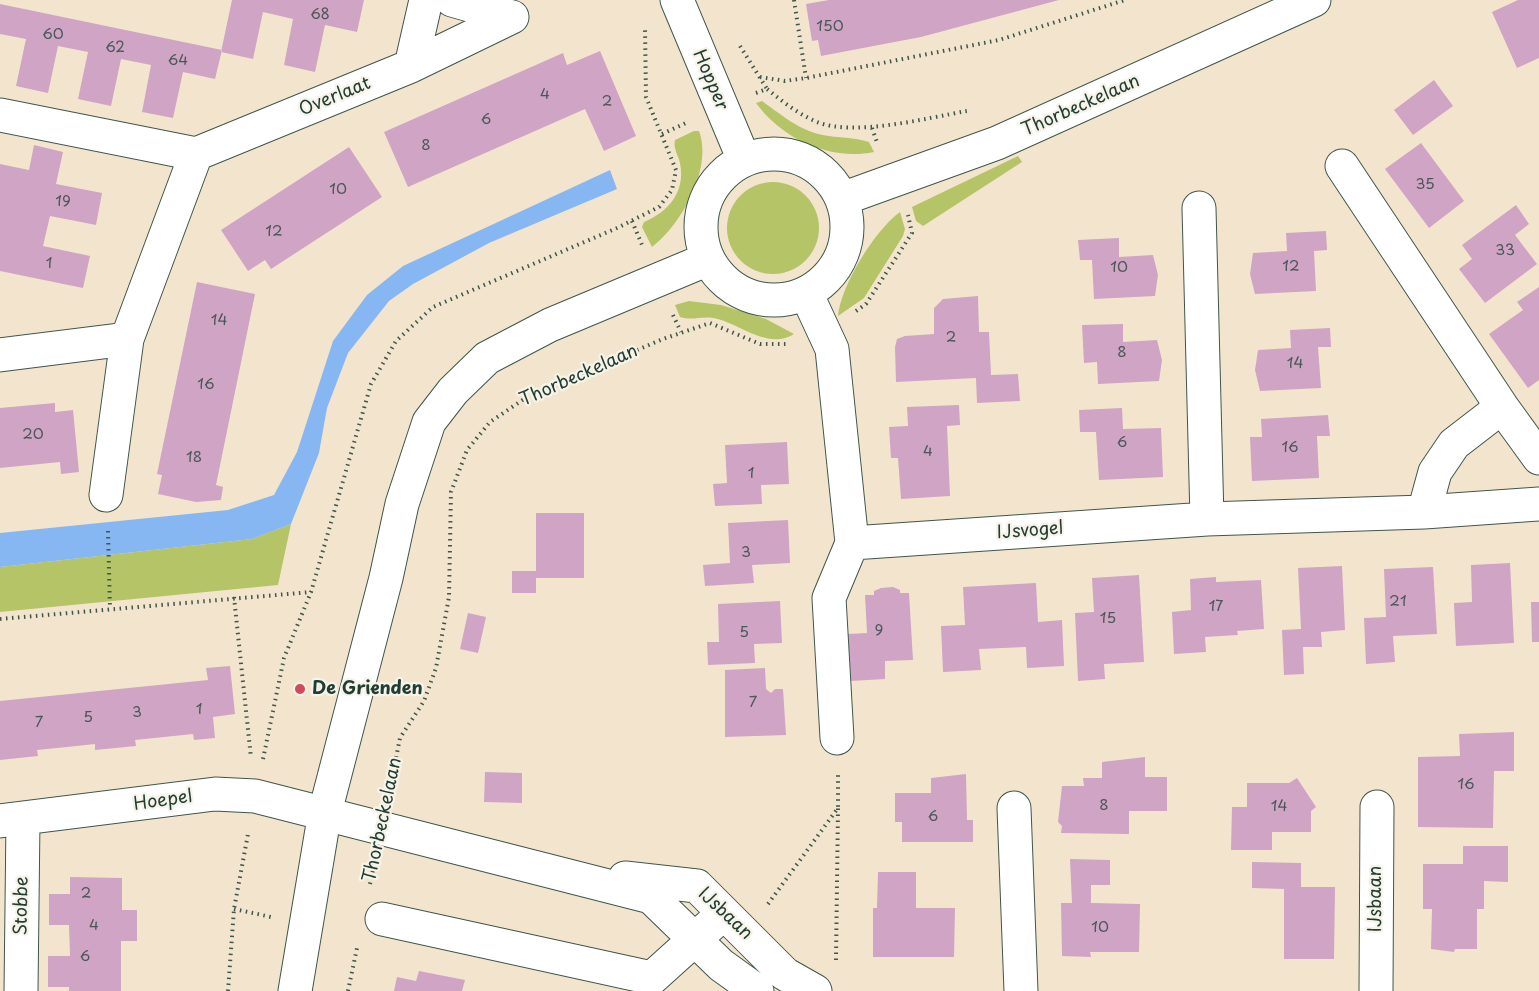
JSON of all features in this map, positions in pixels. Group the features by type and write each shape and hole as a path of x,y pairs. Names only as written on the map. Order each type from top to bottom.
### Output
{"street":[{"path":"411,66 426,0"},
{"name":"Overlaat","path":"196,154 411,66 512,17 452,0"},
{"name":"Hopper","path":"677,0 744,160"},
{"name":"Thorbeckelaan","path":"842,199 997,143 1314,0"},
{"path":"0,115 196,154 127,339 106,495"},
{"path":"782,153 801,158 826,175 842,199 847,217 847,235 843,253 834,269 822,283 806,293 775,301 750,296 728,285 708,259 701,231 705,202 720,177 744,160 762,154 782,153"},
{"path":"1342,166 1502,407 1539,458"},
{"path":"1199,208 1207,519"},
{"path":"295,991 325,812 386,578 402,504 429,422 453,391 487,358 550,325 708,259"},
{"path":"806,293 832,349 852,543 829,598 837,738"},
{"path":"0,355 127,339"},
{"path":"1424,512 1436,472 1454,444 1502,407"},
{"name":"IJsvogel","path":"852,543 1207,519 1424,512 1539,504"},
{"name":"Hoepel","path":"12,821 215,794 255,796 325,812"},
{"name":"IJsbaan","path":"1376,991 1377,807"},
{"path":"1014,808 1021,991"},
{"name":"IJsbaan","path":"325,812 651,897 721,965 757,991"},
{"name":"Stobbe","path":"12,821 21,991"},
{"name":"IJsbaan","path":"546,869 697,886 785,974 826,980"},
{"path":"375,905 652,978 724,913"}],"path":[{"path":"794,0 806,78"},
{"path":"760,77 785,81 806,78 999,40 1125,0"},
{"path":"645,20 646,97 662,134"},
{"path":"721,106 767,89 790,108 819,123 872,128 893,179"},
{"name":"Thorbeckelaan","path":"375,905 381,826 400,738 424,701 436,668 449,597 451,492 467,450 490,422 527,397 663,339 710,323 760,344 796,344 826,332 866,304 912,233 908,214 893,179"},
{"path":"107,527 110,609"},
{"path":"0,619 312,592"},
{"path":"234,597 255,796"},
{"path":"826,980 838,808 837,738"},
{"path":"748,935 838,808"},
{"path":"348,991 357,946"}],"green space":[{"path":"762,101 806,130 869,142 874,152 841,153 808,144 793,137 767,116 756,103"},
{"path":"699,131 702,146 702,162 698,179 692,195 674,225 652,247 642,227 644,222 668,207 678,192 681,173 675,140"},
{"path":"1018,156 1022,162 923,226 916,221 912,207"},
{"path":"773,182 790,186 805,196 815,211 819,228 815,245 805,260 790,270 773,274 756,270 741,260 731,245 727,228 731,211 741,196 756,186"},
{"path":"900,212 905,229 903,236 864,298 838,316 840,303 852,274 880,231"},
{"path":"689,301 721,305 766,319 794,334 774,339 753,334 713,318 680,317 675,305"},
{"path":"291,524 278,585 0,612 0,567 252,539"}],"water":[{"path":"610,170 617,189 489,243 413,284 389,301 348,353 327,408 319,453 291,524 252,539 0,567 0,533 228,510 274,495 297,452 333,341 367,295 403,266"}],"building":[{"path":"232,0 364,0 357,32 325,25 315,72 284,65 293,19 263,12 253,59 221,52"},
{"path":"829,0 1059,0 921,37 821,56 818,40 812,41 806,4"},
{"path":"1518,0 1539,0 1539,58 1517,68 1492,12"},
{"path":"0,4 222,50 215,79 183,72 173,118 142,112 151,65 121,59 111,106 78,99 88,52 58,46 48,93 16,86 26,39 0,34"},
{"path":"600,51 636,136 604,151 585,109 408,187 384,132 563,53 567,65"},
{"path":"1434,80 1453,106 1413,135 1394,110"},
{"path":"1421,143 1464,201 1429,228 1385,169"},
{"path":"34,145 63,152 56,184 102,193 96,225 50,216 43,246 90,256 83,288 0,271 0,164 29,170"},
{"path":"349,147 382,197 271,269 265,260 248,271 221,230"},
{"path":"1516,205 1529,224 1515,235 1537,264 1485,303 1459,269 1472,259 1462,245"},
{"path":"1326,231 1327,250 1314,251 1316,291 1255,294 1250,274 1253,253 1287,251 1286,233"},
{"path":"1119,238 1119,257 1153,255 1158,275 1155,296 1094,299 1092,260 1080,260 1078,240"},
{"path":"197,282 255,294 216,485 223,487 221,500 196,502 158,494 162,475 157,474"},
{"path":"1539,287 1539,380 1528,388 1489,334 1523,310 1517,302"},
{"path":"978,296 979,332 989,332 991,375 1018,374 1020,401 977,403 976,378 896,382 895,347 897,339 905,336 934,334 934,308 943,299"},
{"path":"1123,324 1123,342 1157,340 1162,360 1159,381 1098,384 1097,362 1084,363 1082,325"},
{"path":"1330,328 1331,347 1318,347 1321,388 1260,391 1255,370 1258,350 1291,348 1290,330"},
{"path":"55,403 55,412 73,410 79,472 61,474 60,462 0,468 0,408"},
{"path":"959,405 960,425 947,426 950,496 901,499 898,458 891,458 889,427 908,426 907,407"},
{"path":"1122,408 1123,429 1161,428 1163,477 1099,480 1096,432 1080,432 1079,410"},
{"path":"1328,415 1330,436 1317,436 1319,478 1252,481 1250,437 1262,437 1261,419"},
{"path":"787,442 789,484 761,485 762,504 715,506 713,484 727,483 725,445"},
{"path":"536,513 584,513 584,578 536,578 536,593 512,593 512,571 536,571"},
{"path":"788,520 790,563 752,565 754,583 705,586 703,565 730,563 728,523"},
{"path":"1510,563 1514,643 1456,646 1454,603 1472,602 1471,565"},
{"path":"1342,566 1345,630 1321,632 1322,647 1303,647 1304,674 1284,675 1282,630 1301,629 1298,568"},
{"path":"1433,567 1437,634 1393,636 1395,662 1366,664 1364,618 1386,617 1384,569"},
{"path":"1139,575 1144,662 1104,664 1105,679 1078,681 1075,613 1094,612 1092,578"},
{"path":"1216,577 1216,582 1261,580 1264,629 1237,631 1238,635 1205,637 1206,652 1174,654 1172,612 1191,610 1190,579"},
{"path":"1036,583 1038,622 1062,620 1064,666 1027,668 1026,647 979,649 981,670 943,672 941,626 965,625 963,587"},
{"path":"893,587 900,590 900,593 909,593 913,660 885,661 885,679 851,681 848,634 867,633 865,595 874,595 874,591 881,588"},
{"path":"780,601 782,643 754,644 755,663 708,665 707,642 719,642 718,604"},
{"path":"1531,602 1539,602 1539,642 1532,642"},
{"path":"468,613 486,617 478,653 460,649"},
{"path":"230,666 235,714 213,717 215,738 194,740 193,734 135,740 136,746 95,750 95,744 37,750 38,756 0,760 0,701 208,680 206,668"},
{"path":"765,668 766,689 771,693 775,689 783,689 786,735 725,737 725,670"},
{"path":"1514,732 1514,771 1494,771 1493,828 1418,827 1418,757 1460,756 1459,734"},
{"path":"1145,757 1145,777 1167,777 1167,811 1129,811 1129,834 1061,833 1062,826 1058,822 1062,786 1084,786 1083,778 1102,778 1102,762"},
{"path":"485,772 522,773 522,803 484,802"},
{"path":"966,774 967,820 973,820 973,842 902,842 902,822 895,822 895,793 931,793 931,778"},
{"path":"1297,778 1316,807 1311,811 1311,832 1272,832 1272,850 1231,850 1232,807 1247,807 1247,783 1289,783"},
{"path":"1463,846 1508,846 1508,882 1484,881 1484,909 1477,909 1477,949 1455,949 1454,952 1431,949 1432,909 1423,909 1423,864 1463,864"},
{"path":"1070,859 1110,860 1110,885 1091,885 1091,903 1140,904 1139,952 1090,952 1091,957 1062,956 1061,903 1072,903"},
{"path":"1252,862 1301,863 1301,887 1335,887 1334,959 1284,959 1284,889 1252,888"},
{"path":"878,872 916,872 916,908 955,908 954,957 873,957 873,908 877,908"},
{"path":"70,877 122,878 122,910 137,910 137,941 121,941 121,991 69,991 69,987 48,987 48,956 70,956 69,925 49,925 49,894 70,894"},
{"path":"419,971 465,980 462,991 394,991 397,977 416,981"}],"place":[{"name":"De Grienden","path":"300,689"}]}
